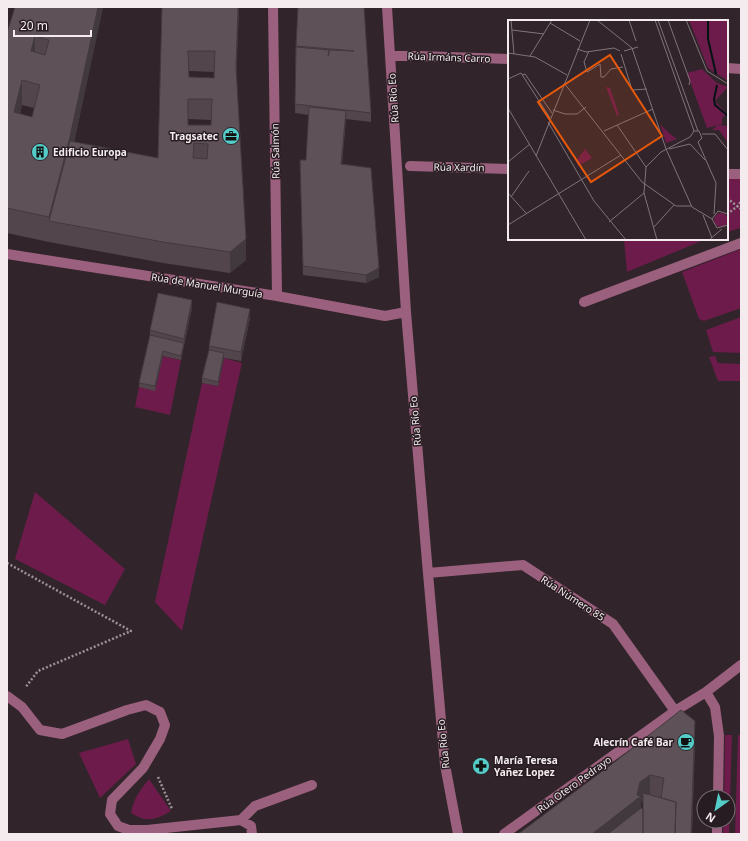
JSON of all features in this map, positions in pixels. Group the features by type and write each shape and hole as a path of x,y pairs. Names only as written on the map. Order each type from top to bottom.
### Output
{"street":[{"name":"Rúa Salmón","path":"273,7 277,296"},
{"name":"Rúa Río Eo","path":"387,7 406,312 428,573 445,765 458,834"},
{"name":"Rúa Irmáns Carro","path":"390,56 508,60"},
{"path":"728,68 741,69"},
{"name":"Rúa Xardín","path":"410,166 508,169"},
{"path":"728,174 741,174"},
{"path":"584,302 741,243"},
{"name":"Rúa de Manuel Murguía","path":"7,254 277,296 385,316 406,312"},
{"name":"Rúa Número 85","path":"428,573 524,566 613,624 675,711"},
{"name":"Rúa Otero Pedrayo","path":"504,834 675,711 706,692 741,667"},
{"path":"706,692 715,707 719,736 718,789"},
{"path":"11,699 22,706 40,730 62,734 127,710 146,705 160,712 165,725 160,739 143,768 112,800 110,814 118,826 129,830 147,830 241,820 251,826 252,834"},
{"path":"241,820 254,806 312,785"}],"path":[{"path":"728,199 741,209"},
{"path":"728,213 738,206 741,201"},
{"path":"7,562 131,631 38,671 11,699"},
{"path":"150,757 179,826"}],"shaded area":[{"path":"728,177 741,178 741,228 728,232"},
{"path":"624,240 704,240 627,272"},
{"path":"741,249 741,308 704,321 699,319 682,272"},
{"path":"741,317 741,353 713,352 706,330"},
{"path":"163,356 181,360 170,415 135,407 139,387"},
{"path":"715,356 718,363 741,364 741,381 718,381 709,357"},
{"path":"224,358 242,363 182,631 155,602 202,383 218,386"},
{"path":"35,492 125,569 105,605 15,559"},
{"path":"725,735 732,735 730,789 724,789"},
{"path":"738,735 741,735 741,834 735,834"},
{"path":"128,739 136,764 100,798 79,753"},
{"path":"149,779 171,811 161,817 147,819 131,813 135,799"},
{"path":"723,829 729,829 729,834 723,834"}],"building":[{"path":"15,7 98,7 70,137 49,217 7,208 7,33","holes":["35,36 49,40 45,55 31,51","22,80 40,85 32,117 14,112"]},
{"path":"162,7 238,7 236,67 246,239 230,252 163,242 49,221 70,141 158,158","holes":["188,51 215,51 214,78 189,77","188,99 212,99 211,125 188,125","194,143 208,144 207,159 193,158"]},
{"path":"298,7 364,7 371,113 295,104 296,47 329,50 328,56 330,50 354,51 296,46"},
{"path":"309,107 346,111 341,164 371,168 379,268 366,275 303,266 300,160 306,160"},
{"path":"158,293 192,300 184,339 150,330"},
{"path":"217,302 250,309 241,352 209,346"},
{"path":"150,335 184,343 181,356 163,351 155,386 139,383"},
{"path":"209,350 224,353 218,382 202,378"},
{"path":"681,710 695,721 691,834 675,834 676,802 661,798 664,778 650,775 640,782 637,795 641,796 592,834 518,834 616,761"},
{"path":"643,793 676,802 675,834 643,834"},
{"path":"641,808 643,809 643,834 608,834"}],"place":[{"name":"Tragsatec","path":"231,136"},
{"name":"Edificio Europa","path":"40,152"},
{"name":"Alecrín Café Bar","path":"686,742"},
{"name":"María Teresa Yañez Lopez","path":"481,766"}]}
